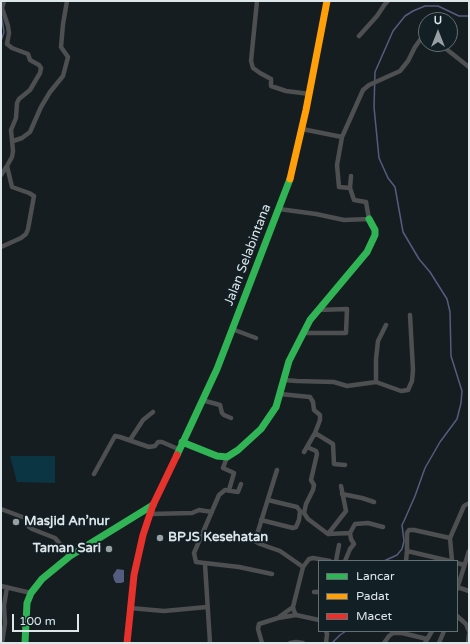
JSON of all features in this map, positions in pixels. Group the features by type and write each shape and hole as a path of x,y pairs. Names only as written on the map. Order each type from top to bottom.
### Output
{"street":[{"path":"1,175 12,155 13,141 11,130 16,118 17,103 19,99 30,90 41,68 41,66 30,60 28,54 12,48 7,44 9,33 8,26 1,8 4,1"},
{"path":"13,141 22,138 30,132 50,92 63,76 68,57 61,47 67,1"},
{"path":"257,1 251,60 253,68 271,79 271,86 286,91 310,94"},
{"name":"Jalan Selabintana","path":"127,643 137,559 153,505 217,369 289,182 310,94 327,1"},
{"path":"359,36 388,1"},
{"path":"350,188 339,186 337,165 342,137 363,90 369,85 400,71 408,61 418,42"},
{"path":"450,52 469,67"},
{"path":"302,129 342,137"},
{"path":"1,247 21,238 27,232 34,198 29,193 11,185 7,166"},
{"path":"229,490 234,473 223,468 227,457 261,429 276,407 288,361 310,320 368,252 375,235 375,230 369,219 366,202 354,200 350,188 351,176"},
{"path":"279,209 316,214 344,220 369,219"},
{"path":"303,333 346,333 347,309 318,310"},
{"path":"284,380 334,382 347,386 376,382 402,391 408,390 411,387 413,370 410,315"},
{"path":"376,382 378,341 386,326"},
{"path":"232,329 256,338"},
{"path":"280,394 307,396 312,399 314,410 320,415 315,433 304,452"},
{"path":"202,400 220,405 222,413 231,418"},
{"path":"130,440 144,420 153,412"},
{"path":"315,433 333,444 334,464 345,465"},
{"path":"94,474 115,436 120,436 149,447 155,446 158,442 162,442 217,456 227,457"},
{"path":"308,447 316,451 317,454 311,480 314,485 313,490 306,504 304,513 328,534 350,533"},
{"path":"276,470 255,540 256,543 280,551 303,567"},
{"path":"241,484 238,492 225,490 221,493 194,553 196,562 239,567 272,574"},
{"path":"328,534 346,511 341,486"},
{"path":"342,494 374,502"},
{"path":"261,520 293,528 296,527 299,520 300,511 297,507 268,500"},
{"path":"451,560 450,538 464,506 469,504"},
{"path":"25,643 27,603 31,593 49,572 70,556 153,505"},
{"path":"1,509 25,518 29,527 32,529 55,538 70,556"},
{"path":"150,514 187,514 194,513 199,510 212,512"},
{"path":"134,517 147,524"},
{"path":"346,560 350,549 354,544 350,533 356,524 368,523 383,527"},
{"path":"406,560 407,533 409,530 450,538"},
{"path":"336,560 339,545"},
{"path":"407,551 447,560"},
{"path":"458,585 469,552"},
{"path":"296,614 293,607 303,567 306,561 313,558 324,560"},
{"path":"458,563 464,565"},
{"path":"205,564 210,643"},
{"path":"1,586 31,593"},
{"path":"2,643 5,623 4,606 7,587"},
{"path":"458,588 469,591"},
{"path":"130,608 164,610 207,607"},
{"path":"278,618 293,607"},
{"path":"262,643 258,626 261,623 296,614 318,620"},
{"path":"458,617 466,624 469,631"},
{"path":"326,643 327,632"},
{"path":"384,643 391,634 398,632 426,641 430,632"},
{"path":"438,643 444,632"},
{"path":"468,643 469,634"},
{"path":"290,643 303,643"}],"shaded area":[{"path":"10,456 55,456 55,483 17,482"},
{"path":"117,569 124,570 124,582 116,583 114,580 113,575"}],"waterway":[{"path":"386,560 397,555 402,549 404,541 402,525 415,496 425,468 440,442 457,419 462,391 451,356 450,312 447,299 430,272 419,259 403,232 395,187 388,178 379,158 374,107 375,72 393,31 405,16 413,11 425,6 438,6 459,16 469,16"},
{"path":"1,13 4,32 1,41"},
{"path":"332,643 344,632"}],"traffic: fast":[{"path":"177,455 217,369 290,179"},
{"path":"182,442 217,456 227,457 238,450 261,429 276,407 289,361 310,320 367,252 375,235 375,230 369,219"},
{"path":"25,643 27,603 31,593 42,579 70,556 153,505"}],"traffic: slow":[{"path":"290,179 306,110 327,1"}],"traffic: jam":[{"path":"127,643 134,575 143,535 153,505 177,455"}],"place":[{"name":"Masjid An’nur","path":"16,522"},
{"name":"BPJS Kesehatan","path":"160,538"},
{"name":"Taman Sari","path":"109,549"}]}
